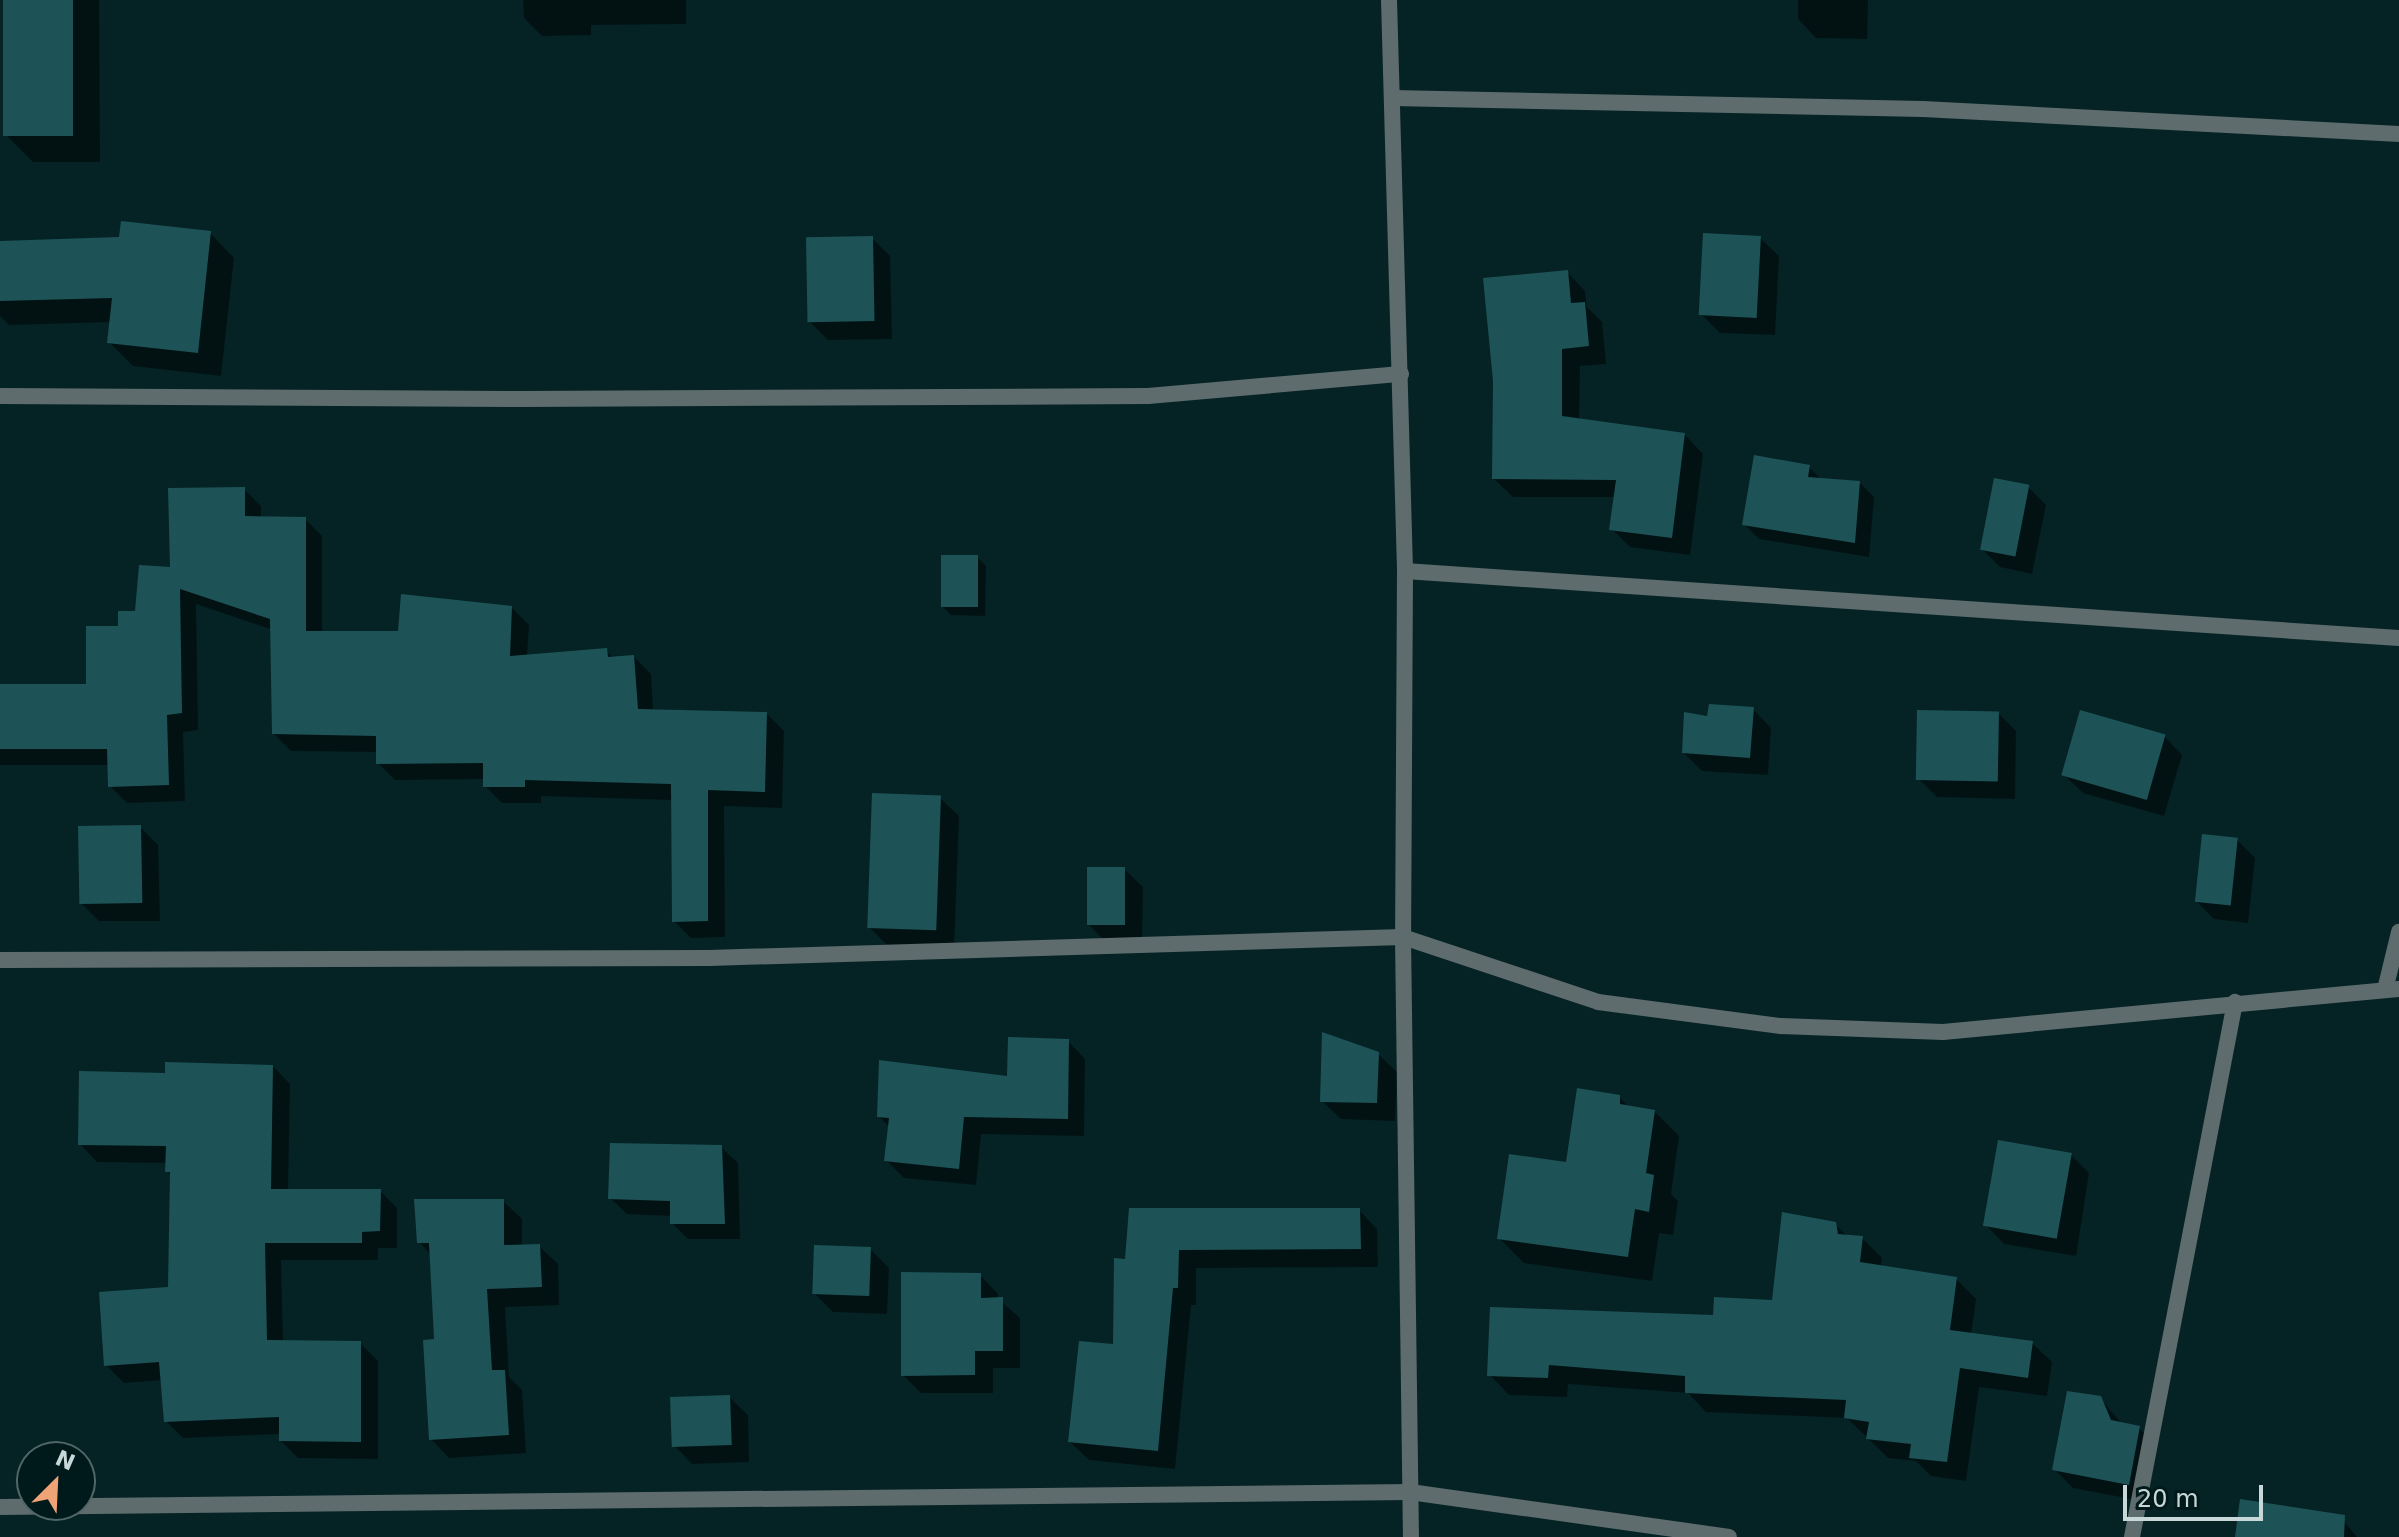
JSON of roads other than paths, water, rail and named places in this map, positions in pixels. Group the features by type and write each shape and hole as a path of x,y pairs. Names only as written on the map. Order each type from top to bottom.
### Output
{"street":[{"path":"1389,0 1405,571 1403,937 1411,1537"},
{"path":"1392,98 1923,109 2399,134"},
{"path":"0,396 521,399 1148,396 1401,374"},
{"path":"1405,571 2399,638"},
{"path":"0,960 709,958 1403,937 1598,1002 1781,1026 1943,1032 2235,1002 2392,990 2399,932"},
{"path":"2132,1537 2235,1002"},
{"path":"0,1507 1410,1492 1729,1537"}]}
